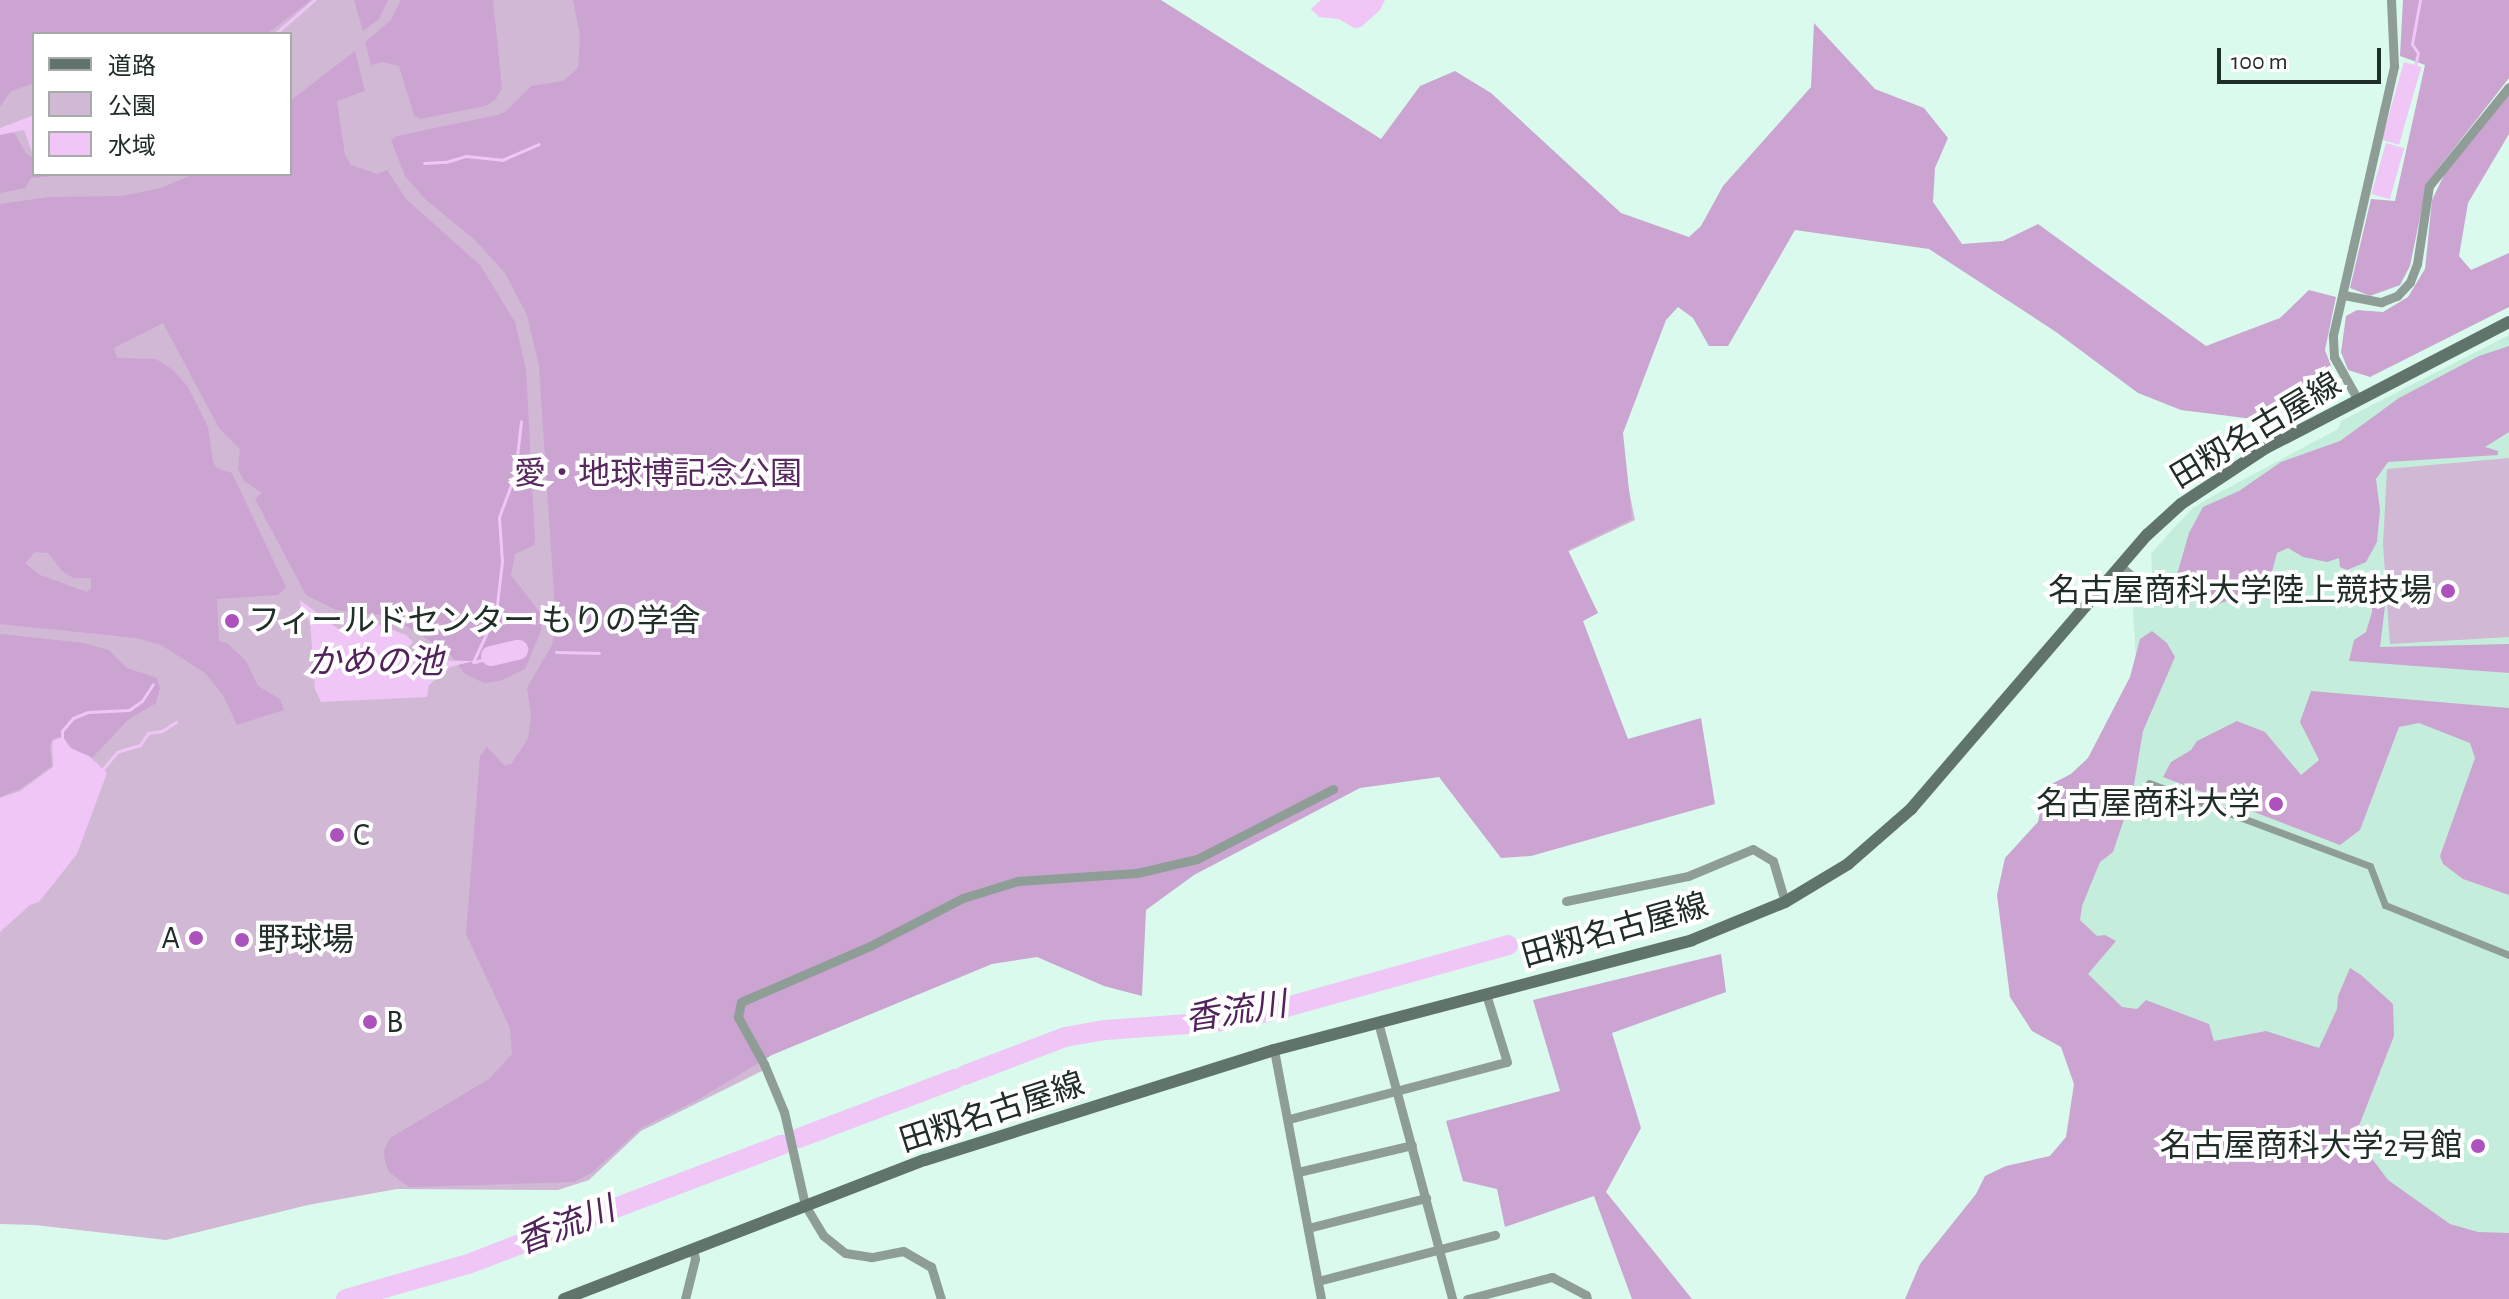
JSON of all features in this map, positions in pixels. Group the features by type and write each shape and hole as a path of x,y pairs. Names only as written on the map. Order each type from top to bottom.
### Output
{"main road":[{"name":"田籾名古屋線","path":"564,1299 925,1160 1274,1050 1692,940 1785,902 1848,864 1911,809 2120,566 2181,504 2223,473 2509,322"}],"street":[{"path":"2358,400 2333,349 2394,66 2391,0"},
{"path":"2344,295 2381,302 2397,296 2410,282 2417,264 2429,186 2509,87"},
{"path":"2120,566 2144,586"},
{"path":"2149,783 2370,866 2385,905 2509,955"},
{"path":"941,1299 931,1267 903,1251 871,1257 845,1253 823,1235 805,1205 784,1112 764,1064 738,1017 741,1002 870,946 963,898 1018,881 1137,873 1197,859 1333,789"},
{"path":"1566,901 1688,876 1753,849 1773,861 1785,902"},
{"path":"1289,1119 1507,1062 1486,994"},
{"path":"1378,1022 1452,1299"},
{"path":"1274,1050 1321,1299"},
{"path":"1298,1172 1412,1145"},
{"path":"1308,1228 1426,1198"},
{"path":"1318,1281 1495,1235"},
{"path":"685,1299 695,1259 693,1248"},
{"path":"1467,1299 1552,1277 1586,1295 1587,1299"}],"shaded area":[{"name":"名古屋商科大学","path":"2509,335 2509,1299 2190,1074 1997,895 2005,858 2038,822 2046,787 2071,774 2088,758 2130,678 2136,660 2133,610 2152,572 2151,554 2171,531 2193,508 2338,429 2341,421"}],"green space":[{"name":"愛・地球博記念公園","path":"0,0 928,0 1618,437 1635,520 728,948 764,1070 641,1131 589,1180 558,1190 397,1189 308,1205 166,1240 0,1224"},
{"path":"0,0 311,0 270,32 32,32 32,84 11,91 0,107"},
{"path":"354,0 388,0 379,19 363,31"},
{"path":"401,0 493,0 502,88 495,100 485,106 420,119 414,115 399,66 383,62 371,65 365,42 391,20"},
{"name":"愛・地球博記念公園","path":"573,0 1161,0 1381,139 1420,86 1455,71 1491,93 1621,213 1689,237 1701,226 1723,186 1811,87 1814,23 1875,89 1924,108 1948,138 1935,168 1933,202 1962,244 2003,241 2038,224 2206,346 2280,318 2309,290 2336,297 2325,350 2333,371 2321,395 2253,419 2181,410 2138,393 2056,332 1929,249 1795,230 1728,346 1709,346 1693,318 1678,307 1666,320 1623,433 1632,519 1568,550 1598,613 1583,621 1628,739 1701,718 1715,804 1531,856 1501,858 1439,777 1360,788 1194,875 1146,910 1142,996 1104,986 1037,957 992,964 772,1055 699,1099 641,1128 593,1172 574,1182 409,1187 389,1172 385,1162 384,1151 390,1138 489,1079 512,1054 510,1028 466,934 480,756 487,747 505,766 511,764 528,739 531,716 527,688 552,645 556,624 539,366 527,315 505,273 474,239 425,199 405,176 391,140 397,136 497,115 505,112 531,86 563,81 578,68 580,36"},
{"path":"2403,0 2509,0 2509,78 2427,183 2410,266 2400,285 2370,296 2350,288 2371,199 2395,201 2425,65 2400,56"},
{"path":"355,51 365,91 337,101 345,155 351,165 377,174 387,170 406,199 480,265 515,322 526,369 535,539 534,545 515,554 511,575 542,615 541,631 525,669 500,681 484,683 465,674 449,653 390,616 336,610 306,595 255,499 262,493 244,481 238,469 240,449 219,428 163,323 114,348 117,358 156,359 172,369 188,387 208,427 213,462 217,468 232,473 286,587 278,595 217,599 219,641 227,643 246,661 258,686 280,699 284,710 237,725 223,695 205,673 161,645 136,638 0,624 0,204 49,197 122,196 161,188 189,176 292,176 292,99","holes":["35,552 48,553 62,571 73,578 91,578 91,589 87,592 40,575 25,563"]},
{"path":"2509,94 2509,134 2468,203 2459,256 2471,270 2509,253 2509,307 2370,377 2348,370 2341,352 2346,316 2357,310 2383,312 2408,297 2425,269 2432,200 2445,173"},
{"path":"8,131 15,134 32,158 32,176 52,176 31,178 25,188 0,193 0,135"},
{"path":"2509,346 2509,432 2485,447 2498,451 2498,455 2388,462 2376,479 2380,510 2377,542 2366,562 2347,570 2340,567 2339,558 2327,562 2303,557 2288,548 2277,553 2268,587 2262,592 2241,590 2235,598 2210,607 2176,578 2189,533 2203,507 2239,491 2281,462 2340,441 2399,398 2479,356"},
{"name":"名古屋商科大学陸上競技場","path":"2509,458 2509,637 2390,644 2383,545 2387,469"},
{"path":"2372,569 2380,576 2385,606 2380,647 2509,644 2509,673 2349,661 2354,640 2366,632 2372,612"},
{"path":"2152,631 2167,643 2175,657 2143,731 2132,796 2113,852 2100,862 2082,906 2080,920 2097,936 2105,935 2116,941 2088,974 2122,1007 2137,1009 2146,1000 2209,1024 2214,1041 2266,1031 2319,1048 2337,1009 2338,996 2350,968 2361,975 2393,1004 2394,1036 2355,1136 2388,1180 2450,1224 2478,1232 2509,1233 2509,1299 1905,1299 1920,1264 1976,1194 1985,1176 2006,1166 2050,1156 2066,1137 2074,1084 2061,1047 2032,1031 2010,997 1997,895 2005,858 2038,822 2046,787 2071,774 2088,758 2130,677 2140,639"},
{"path":"0,634 84,643 109,650 127,668 157,678 160,688 156,703 128,720 92,758 73,749 63,737 54,738 50,746 52,766 20,789 0,797"},
{"path":"2311,691 2509,708 2509,895 2463,879 2443,864 2440,856 2475,758 2470,743 2419,723 2399,727 2360,830 2340,845 2163,777 2171,762 2191,750 2197,741 2237,721 2265,732 2301,775 2319,760 2300,722"},
{"path":"1721,954 1726,992 1612,1033 1641,1128 1606,1192 1692,1299 1632,1299 1594,1196 1505,1227 1497,1189 1463,1181 1446,1121 1560,1091 1533,1000"}],"water":[{"path":"1321,0 1385,0 1380,10 1361,27 1354,28 1339,19 1319,17 1311,9"},
{"path":"2404,62 2421,67 2399,145 2382,140"},
{"path":"32,116 32,152 24,130 0,135 0,128"},
{"path":"2386,143 2404,148 2390,199 2371,194"},
{"name":"かめの池","path":"300,600 344,633 360,632 377,624 406,635 413,642 408,648 423,660 474,661 450,667 429,685 427,697 321,702 315,689 310,621 301,610"},
{"path":"63,737 70,748 89,756 107,773 77,854 39,902 30,905 0,932 0,798 20,791 53,767 52,741"}],"waterway":[{"path":"277,32 314,0"},
{"path":"2415,66 2418,53 2412,44 2420,0"},
{"path":"424,163 446,162 466,156 502,160 539,144"},
{"path":"473,662 496,613 502,561 499,517 515,474 521,421"},
{"path":"491,656 518,650"},
{"path":"556,652 599,653"},
{"path":"475,662 487,658"},
{"path":"62,741 62,731 73,718 88,712 129,710 142,701 153,684"},
{"path":"102,770 117,752 140,745 148,733 162,731 176,722"},
{"name":"香流川","path":"965,1075 1065,1037 1105,1030 1216,1022 1272,1011 1508,945"},
{"name":"香流川","path":"799,1138 955,1079"},
{"name":"香流川","path":"346,1299 468,1264 782,1145"}],"place":[{"name":"名古屋商科大学陸上競技場","path":"2448,591"},
{"name":"フィールドセンター もりの学舎","path":"232,621"},
{"name":"名古屋商科大学","path":"2276,804"},
{"name":"C","path":"337,835"},
{"name":"A","path":"196,938"},
{"name":"野球場","path":"242,940"},
{"name":"B","path":"370,1022"},
{"name":"名古屋商科大学2号館","path":"2478,1146"}]}
